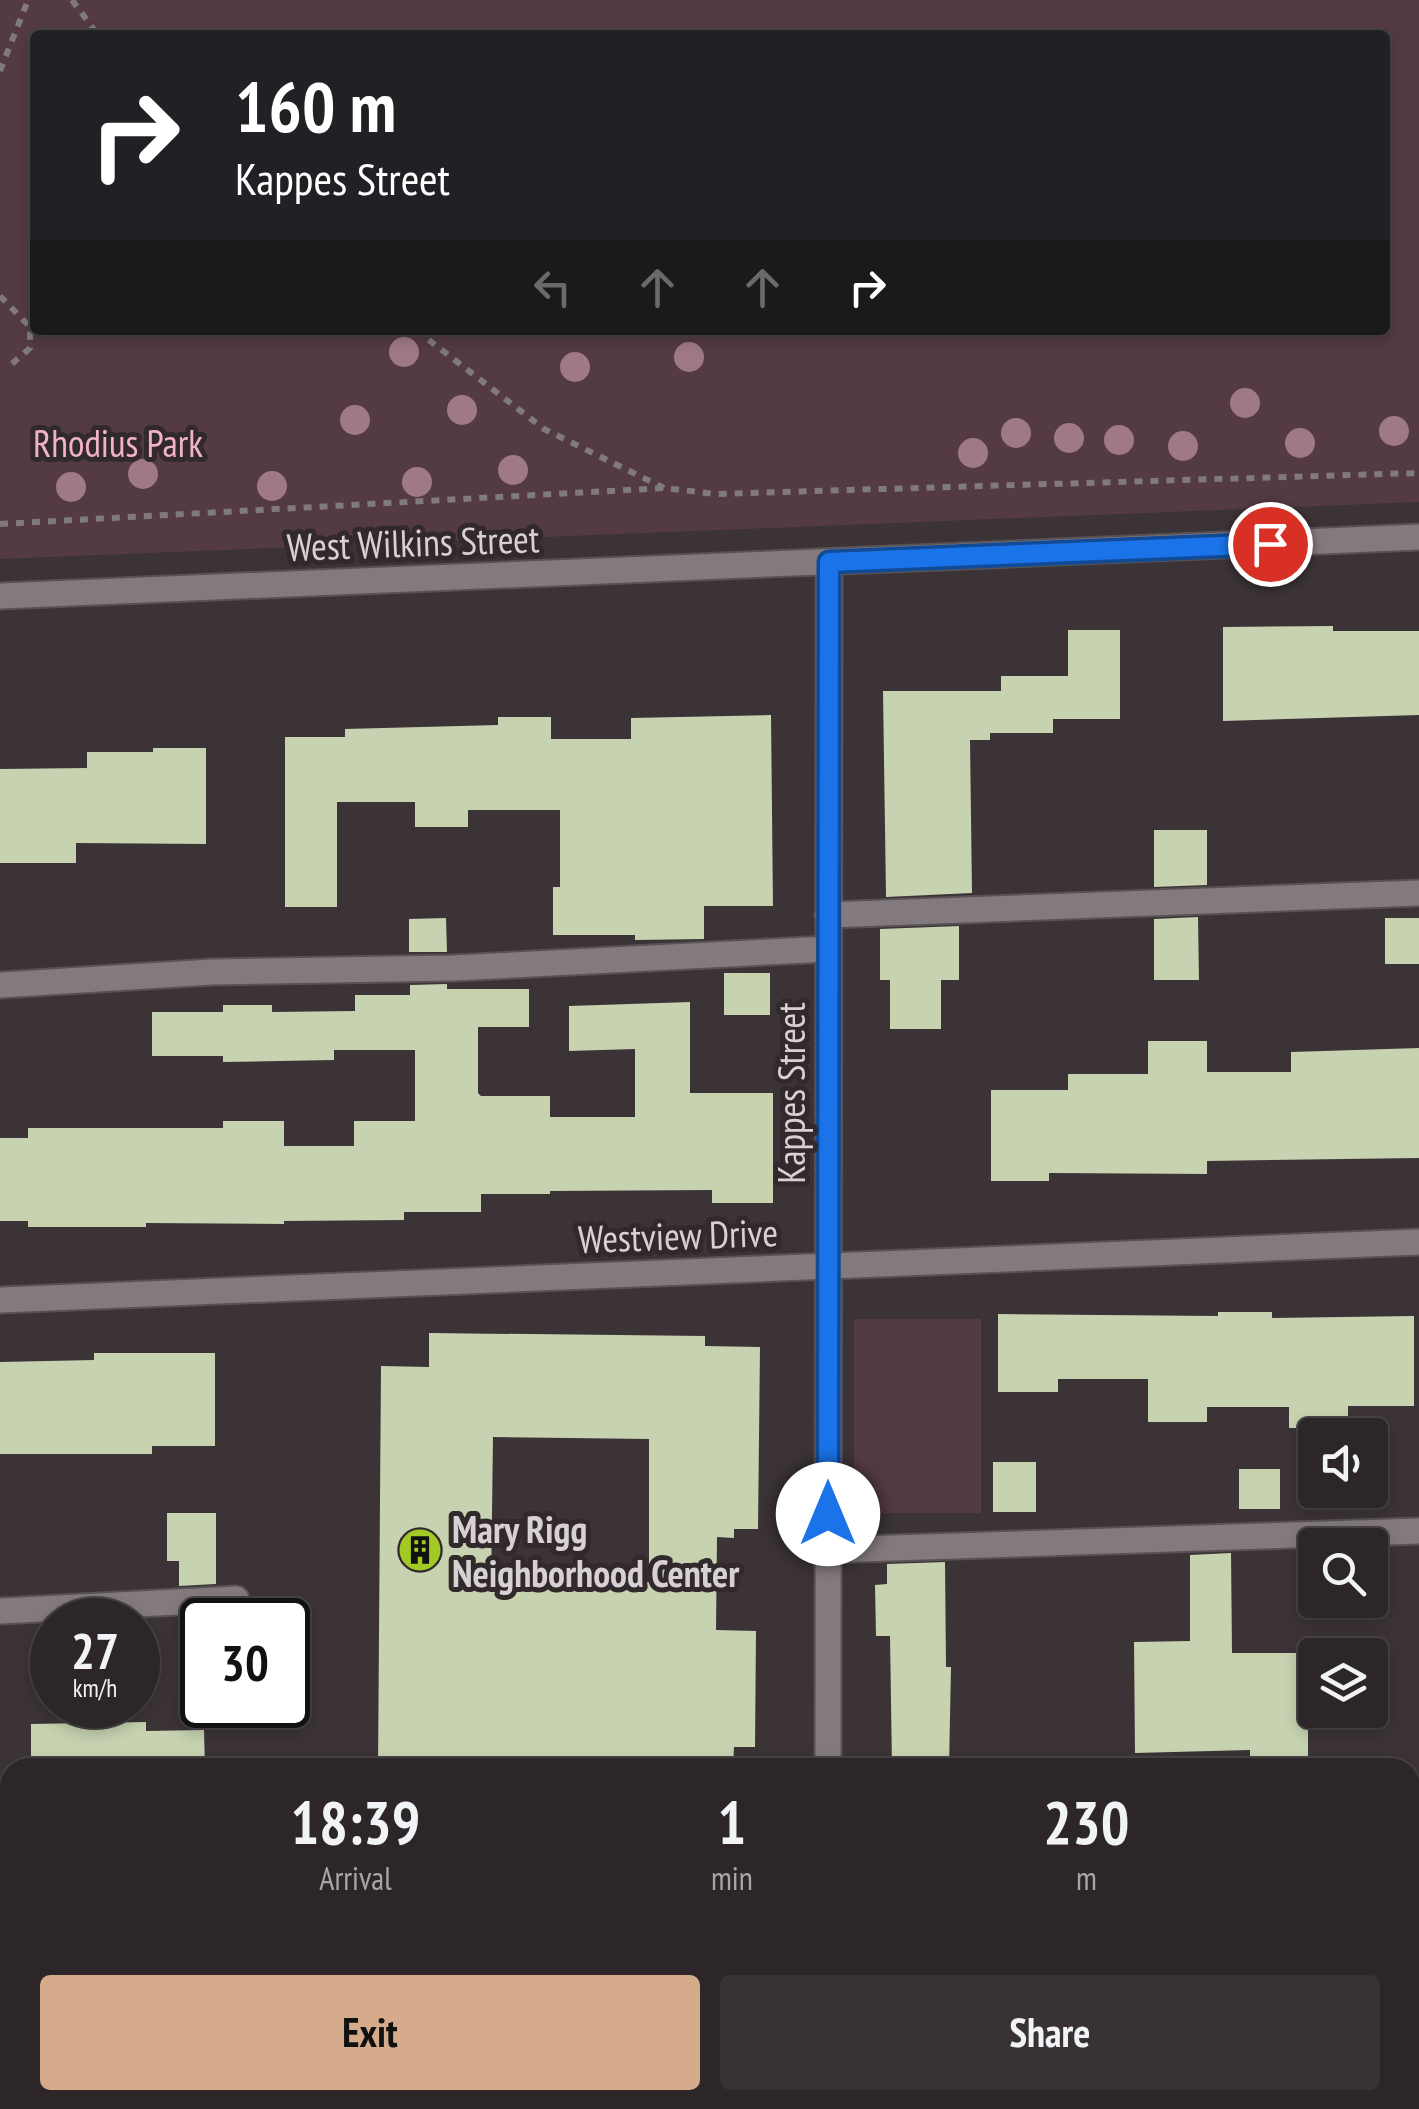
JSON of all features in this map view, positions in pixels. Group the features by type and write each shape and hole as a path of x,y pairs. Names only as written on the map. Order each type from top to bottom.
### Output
{"street":[{"path":"829,562 1419,537"},
{"name":"West Wilkins Street","path":"0,596 829,562"},
{"name":"Kappes Street","path":"828,1758 829,562"},
{"path":"828,915 1419,894"},
{"path":"0,985 212,972 454,968 828,949"},
{"name":"Westview Drive","path":"0,1300 1419,1242"},
{"path":"828,1550 1419,1531"},
{"path":"0,1610 180,1602"}],"path":[{"path":"0,71 28,0"},
{"path":"72,0 94,30"},
{"path":"0,296 30,326 30,348 7,368"},
{"path":"422,335 544,430 665,488"},
{"path":"0,524 665,488 715,494 1419,474"}],"green space":[{"name":"Rhodius Park","path":"0,0 1419,0 1419,502 0,559"},
{"path":"854,1319 981,1319 981,1513 854,1513"}],"building":[{"path":"1333,626 1333,631 1419,631 1419,715 1223,721 1223,627"},
{"path":"1068,630 1120,630 1120,719 1053,719 1053,733 990,733 990,740 970,740 972,893 886,897 883,691 1001,691 1001,676 1068,676"},
{"path":"771,715 773,906 704,906 704,939 553,935 553,887 560,887 560,810 468,810 468,827 415,827 415,802 337,802 337,907 285,907 285,737 345,737 345,729 498,725 498,717 551,717 551,739 631,739 631,718"},
{"path":"153,748 206,748 206,844 76,843 76,863 0,863 0,769 87,768 87,752 153,752"},
{"path":"1154,830 1207,830 1207,885 1154,887"},
{"path":"1198,917 1199,980 1154,980 1154,919"},
{"path":"446,918 447,952 409,952 409,919"},
{"path":"1385,918 1419,918 1419,964 1385,964"},
{"path":"959,926 959,980 941,980 941,1029 890,1029 890,980 880,980 880,929"},
{"path":"724,973 770,973 770,1015 724,1015"},
{"path":"447,984 447,989 529,989 529,1027 478,1027 478,1093 550,1096 550,1117 635,1117 635,1049 569,1051 569,1006 690,1002 690,1093 773,1093 773,1203 712,1203 712,1190 550,1191 481,1194 481,1212 404,1212 404,1220 146,1223 146,1227 28,1227 28,1221 0,1221 0,1138 28,1138 28,1128 223,1128 223,1121 284,1121 284,1146 354,1146 354,1121 415,1121 415,1050 334,1050 334,1060 223,1062 223,1056 152,1056 152,1012 223,1012 223,1005 272,1005 272,1012 355,1011 355,995 410,995 410,985"},
{"path":"1148,1041 1207,1041 1207,1072 1291,1072 1291,1052 1419,1048 1419,1158 1207,1161 1207,1174 1049,1173 1049,1181 991,1181 991,1090 1068,1090 1068,1074 1148,1074"},
{"path":"1218,1312 1272,1312 1272,1318 1414,1316 1414,1406 1348,1406 1348,1418 1298,1418 1298,1428 1289,1428 1289,1407 1207,1407 1207,1422 1148,1422 1148,1379 1058,1379 1058,1392 998,1392 998,1314 1218,1316"},
{"name":"Mary Rigg Neighborhood Center","path":"429,1333 705,1336 705,1346 760,1347 758,1529 734,1529 734,1538 717,1537 716,1630 756,1631 755,1747 734,1747 733,1758 378,1758 381,1366 429,1367","holes":["493,1437 649,1439 649,1582 491,1588"]},
{"path":"94,1353 215,1353 215,1446 152,1446 152,1454 0,1454 0,1362 94,1360"},
{"path":"993,1462 1036,1462 1036,1512 993,1512"},
{"path":"1239,1469 1280,1469 1280,1509 1239,1509"},
{"path":"167,1513 216,1513 216,1584 179,1586 179,1561 167,1561"},
{"path":"1231,1553 1232,1653 1298,1653 1298,1728 1308,1728 1308,1758 1250,1758 1250,1750 1135,1753 1134,1642 1190,1641 1190,1555"},
{"path":"945,1562 946,1667 951,1667 949,1758 892,1758 890,1636 876,1636 875,1585 887,1584 887,1564"},
{"path":"31,1728 204,1730 205,1758 31,1758"}],"place":[{"name":"Mary Rigg Neighborhood Center","path":"420,1550"}],"route":[{"path":"828,1514 829,562 1270,544"}]}
